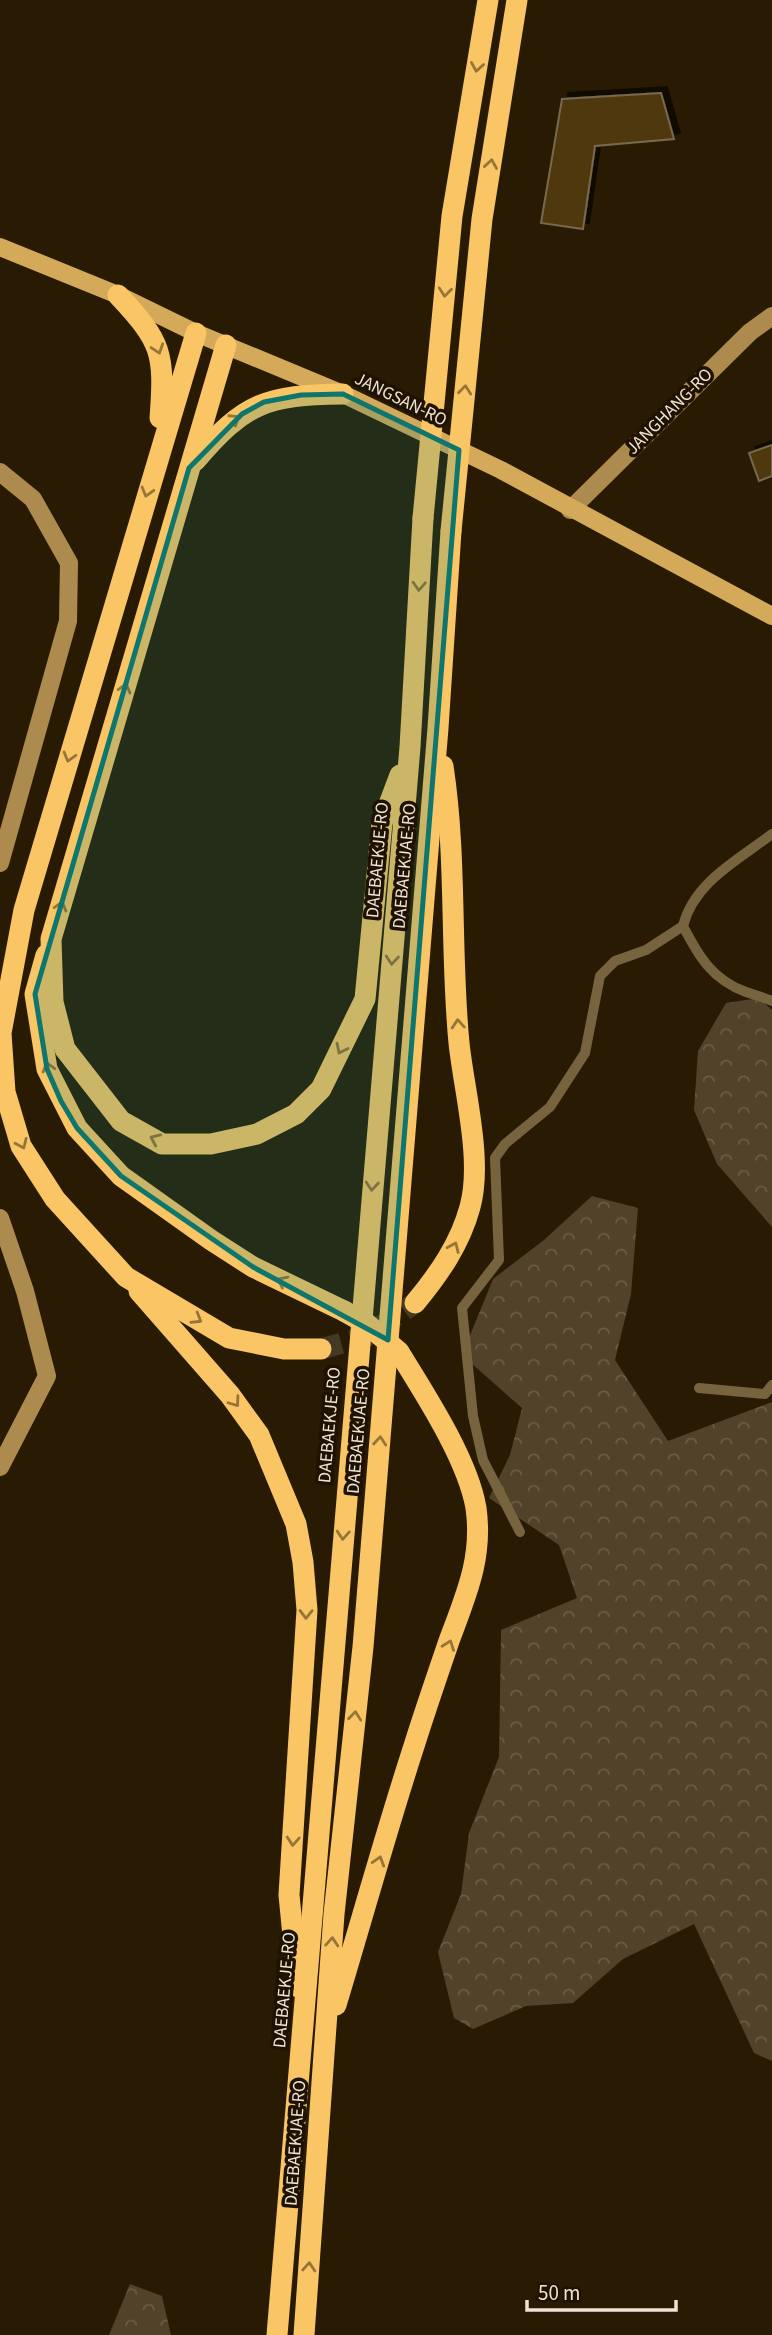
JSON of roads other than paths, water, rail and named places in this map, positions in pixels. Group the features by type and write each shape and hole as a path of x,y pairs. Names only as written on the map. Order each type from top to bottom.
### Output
{"highway":[{"name":"DAEBAEKJE-RO","path":"277,2335 410,747 423,518 452,216 488,0"},
{"name":"DAEBAEKJAE-RO","path":"304,2335 334,1914 363,1647 438,728 450,531 482,219 516,0"},
{"path":"118,295 148,327 158,344 162,385 158,453"},
{"path":"196,333 158,453 24,910 1,1033 5,1092 21,1146 55,1199 230,1395 258,1435 296,1524 303,1562 307,1610 289,1895 303,2046"},
{"path":"226,345 34,994 47,1069 77,1128 121,1176 211,1240 253,1267 367,1324 399,1352 448,1438 475,1506 478,1539 475,1573 414,1746 325,2044"},
{"path":"189,468 225,426 264,402 301,395 343,394"},
{"path":"415,1303 445,1267 459,1235 471,1206 473,1164 456,996 452,824 438,728"},
{"path":"51,939 53,1002 65,1049 121,1121 162,1144 211,1144 257,1134 296,1114 321,1089 365,999 382,823 410,747"},
{"path":"126,1277 229,1338 284,1349 321,1349"}],"main road":[{"name":"JANGSAN-RO","path":"0,247 118,295 196,333 343,394 501,470 570,510 772,616"}],"street":[{"name":"JANGHANG-RO","path":"570,510 683,396 750,332 772,316"},
{"path":"0,472 33,499 69,564 68,621 0,863"},
{"path":"0,1218 25,1291 47,1376 0,1467"}],"lane":[{"path":"520,1532 483,1461 473,1416 462,1308 499,1260 495,1158 505,1144 550,1107 585,1053 600,976 615,961 646,950 682,926 687,910 699,890 772,834"},
{"path":"682,926 702,963 711,972 744,992 772,1001"},
{"path":"699,1388 765,1394 772,1385"}],"tunnel":[{"path":"321,1349 365,1337 415,1303"}]}
